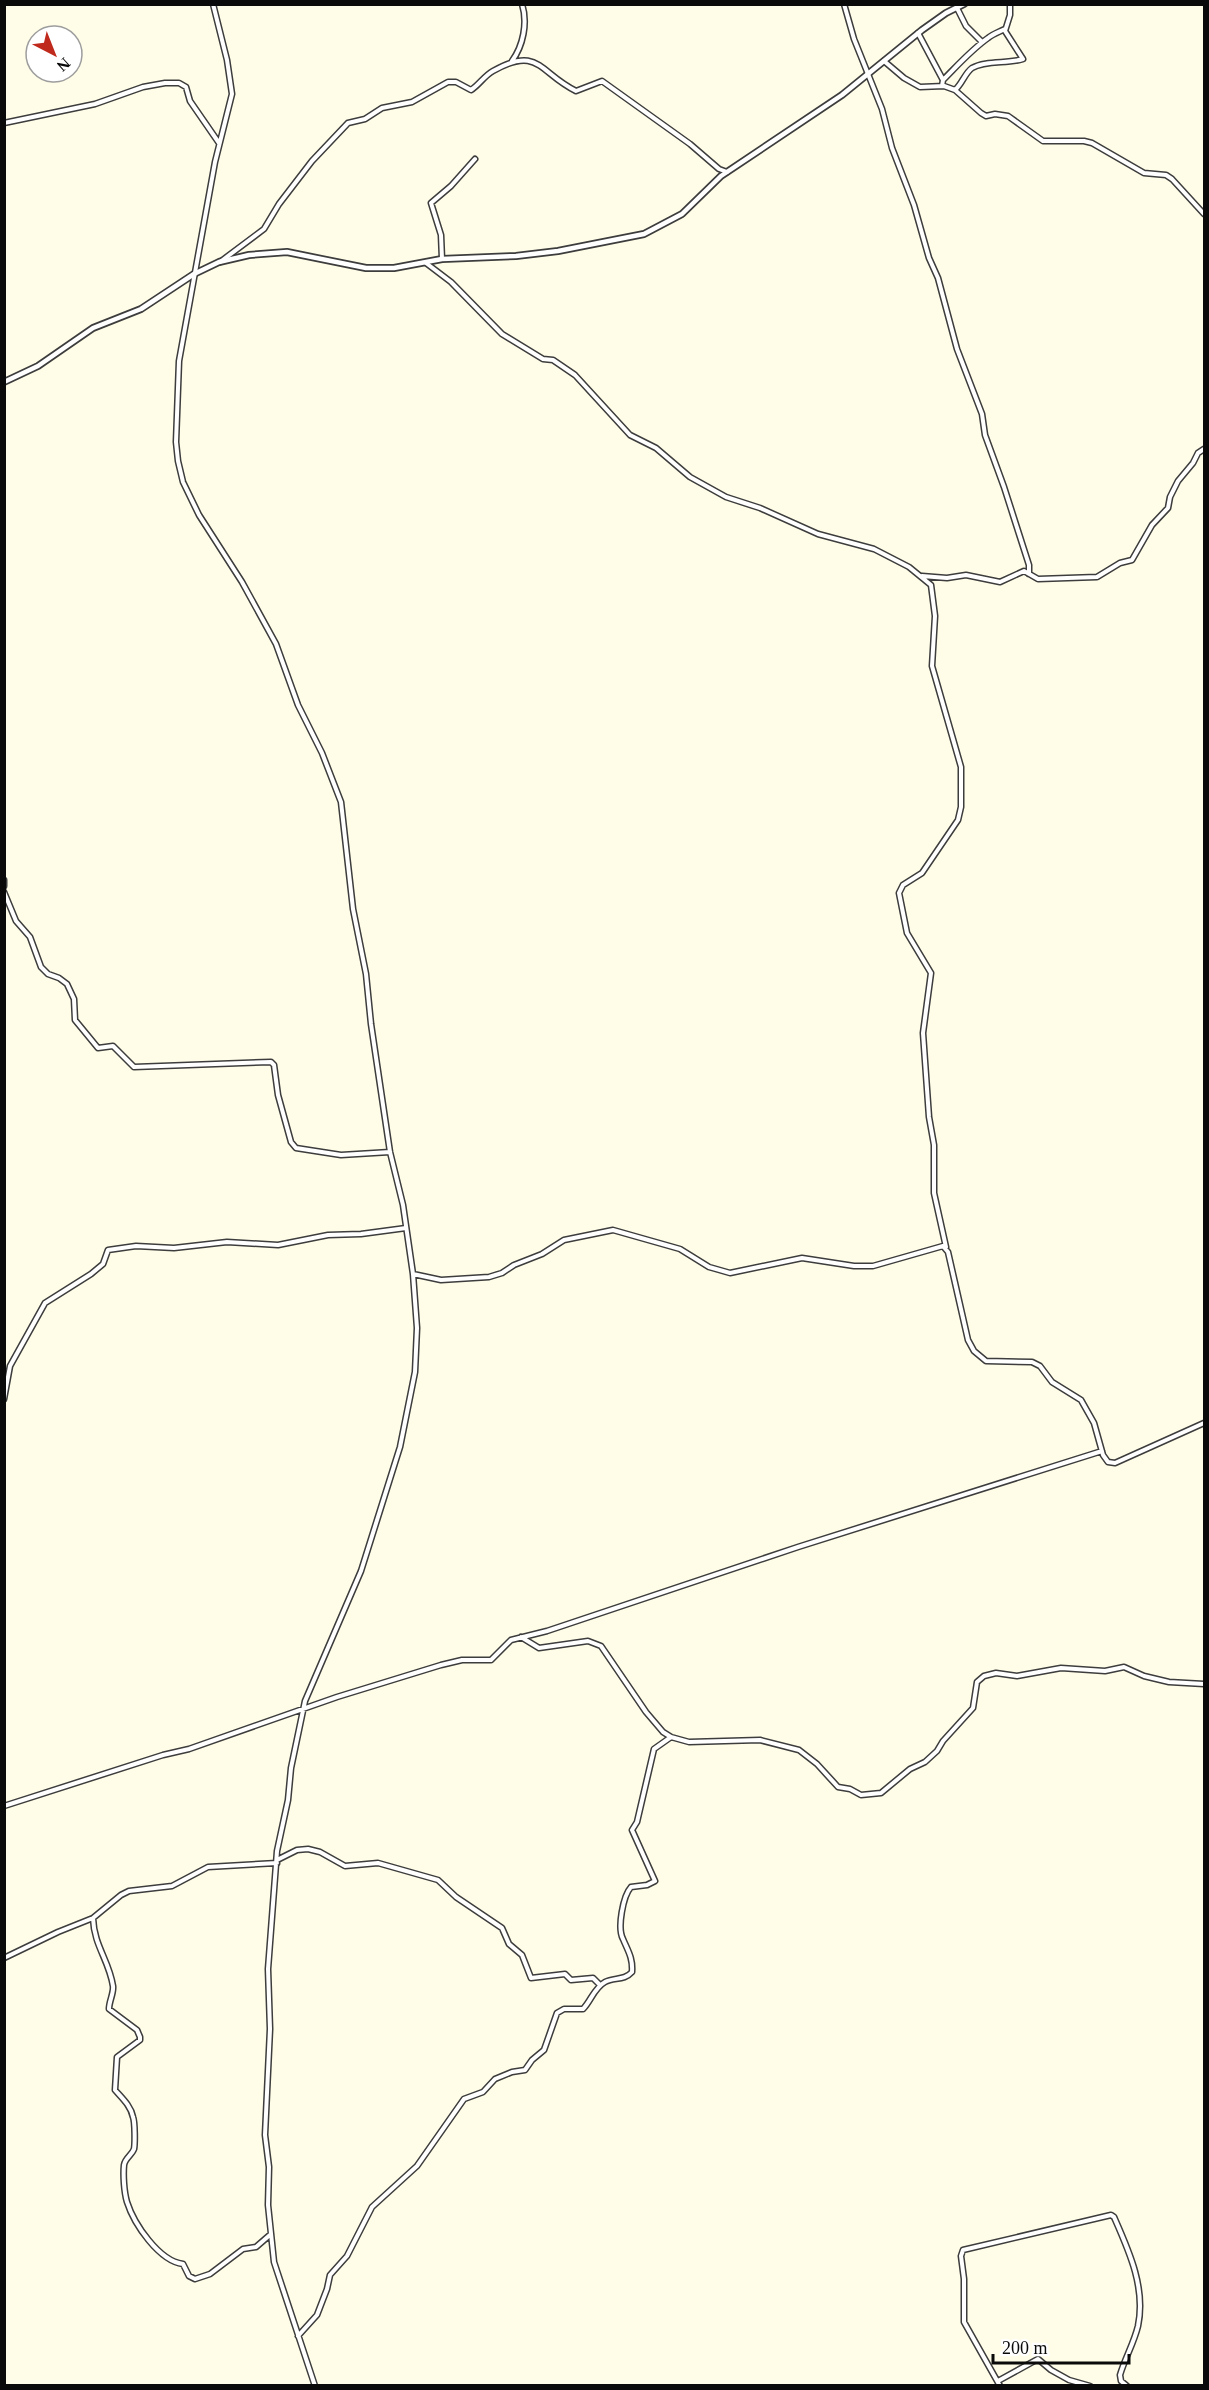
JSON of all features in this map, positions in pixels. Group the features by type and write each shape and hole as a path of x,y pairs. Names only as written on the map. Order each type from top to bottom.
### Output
{"street":[{"path":"213,4 233,87 219,144 179,361 176,442 180,473 199,515 242,582 276,644 298,705 322,753 341,802 352,900 366,974 390,1152 413,1274 416,1364 402,1439 361,1571 319,1666 303,1710 291,1768 277,1862 268,1969 270,2029 265,2135 269,2167 268,2205 274,2262 315,2385"},
{"path":"511,62 522,39 524,16 522,4"},
{"path":"844,4 854,39 882,109 929,258 938,278 957,349 982,414 985,435 1027,557 1029,574"},
{"path":"219,262 249,255 287,252 366,268 394,268 442,259 516,256 558,251 644,234 671,222 728,172 789,133 869,75 918,33 964,4"},
{"path":"943,80 982,42 1005,29 1010,15 1010,4"},
{"path":"957,8 966,26 982,42"},
{"path":"955,90 974,67 1023,59 1005,29"},
{"path":"918,33 943,80 942,87"},
{"path":"4,382 38,366 93,328 141,309 194,274 219,262 264,229 279,204 312,161 348,123 365,119 382,108 412,102 448,82 456,82 471,90 488,74 511,62 526,59 532,61 576,91 602,81 690,144 719,169 728,172"},
{"path":"885,61 904,78 920,87 942,87 955,90 986,116 995,114 1008,116 1028,129 1039,140 1086,141 1144,173 1170,177 1204,214"},
{"path":"4,123 95,104 143,87 179,83 186,87 190,101 219,144"},
{"path":"442,259 441,235 430,203 452,186 475,159"},
{"path":"426,263 443,274 502,334 543,359 553,360 575,375 630,435 656,448 690,477 726,497 760,508 818,534 873,549 921,576 931,585 935,616 932,666 961,767 962,800 958,820 948,836 922,873 903,885 899,893 907,933 931,973 923,1033 929,1117 934,1144 934,1193 968,1340 974,1351 986,1361 1027,1361 1040,1366 1052,1382 1077,1397 1084,1404 1094,1423 1108,1462 1114,1463 1204,1423"},
{"path":"921,576 947,578 966,575 999,582 1024,571 1038,579 1097,578 1120,563 1131,560 1152,525 1168,508 1169,499 1178,481 1194,463 1198,453 1204,449"},
{"path":"4,880 4,886"},
{"path":"4,892 16,921 30,938 41,967 48,974 67,984 74,999 75,1020 98,1048 113,1046 134,1067 271,1062 274,1065 278,1095 291,1142 296,1148 340,1155 390,1152"},
{"path":"4,1399 10,1366 45,1303 101,1266 108,1250 136,1246 174,1248 227,1242 278,1245 328,1235 361,1234 406,1228"},
{"path":"413,1274 441,1280 489,1277 542,1254 564,1240 613,1230 680,1249 709,1267 730,1273 802,1258 854,1266 873,1266 926,1250 946,1247"},
{"path":"4,1806 162,1755 189,1749 455,1661 491,1660 507,1643 521,1637 546,1631 896,1515 1102,1450"},
{"path":"521,1637 539,1648 588,1641 601,1646 646,1712 663,1732 672,1737 689,1742 760,1740 801,1751 838,1786 861,1795 884,1791 910,1769 928,1760 939,1749 946,1737 970,1714 975,1706 977,1682 984,1676 996,1673 1017,1676 1060,1668 1105,1671 1124,1667 1144,1676 1169,1682 1204,1684"},
{"path":"298,2336 317,2315 330,2275 347,2256 369,2210 399,2180 417,2166 449,2124 461,2102 483,2092 495,2079 527,2068 532,2060 544,2050 557,2013 568,2009 583,2009 600,1985 608,1980 626,1977 632,1972 630,1952 621,1934 623,1906 631,1887 647,1885 655,1881 632,1830 637,1822 654,1748 672,1737"},
{"path":"4,1958 93,1918 122,1895 136,1889 172,1886 208,1867 277,1862 297,1850 308,1849 320,1852 345,1866 378,1863 438,1880 460,1900 502,1928 509,1944 521,1953 531,1978 565,1974 571,1980 593,1978 600,1985"},
{"path":"93,1918 95,1937 107,1962 113,1986 109,2009 136,2030 140,2037 140,2040 117,2057 115,2090 125,2100 133,2115 134,2148 124,2163 126,2197 140,2230 154,2247 174,2263 183,2264 189,2276 195,2279 210,2274 243,2250 256,2247 271,2234"},
{"path":"1090,2385 1062,2376 1038,2359 999,2383 964,2322 964,2279 961,2256 963,2250 1111,2215 1114,2217 1128,2250 1138,2287 1137,2329 1120,2377 1127,2385"}]}
